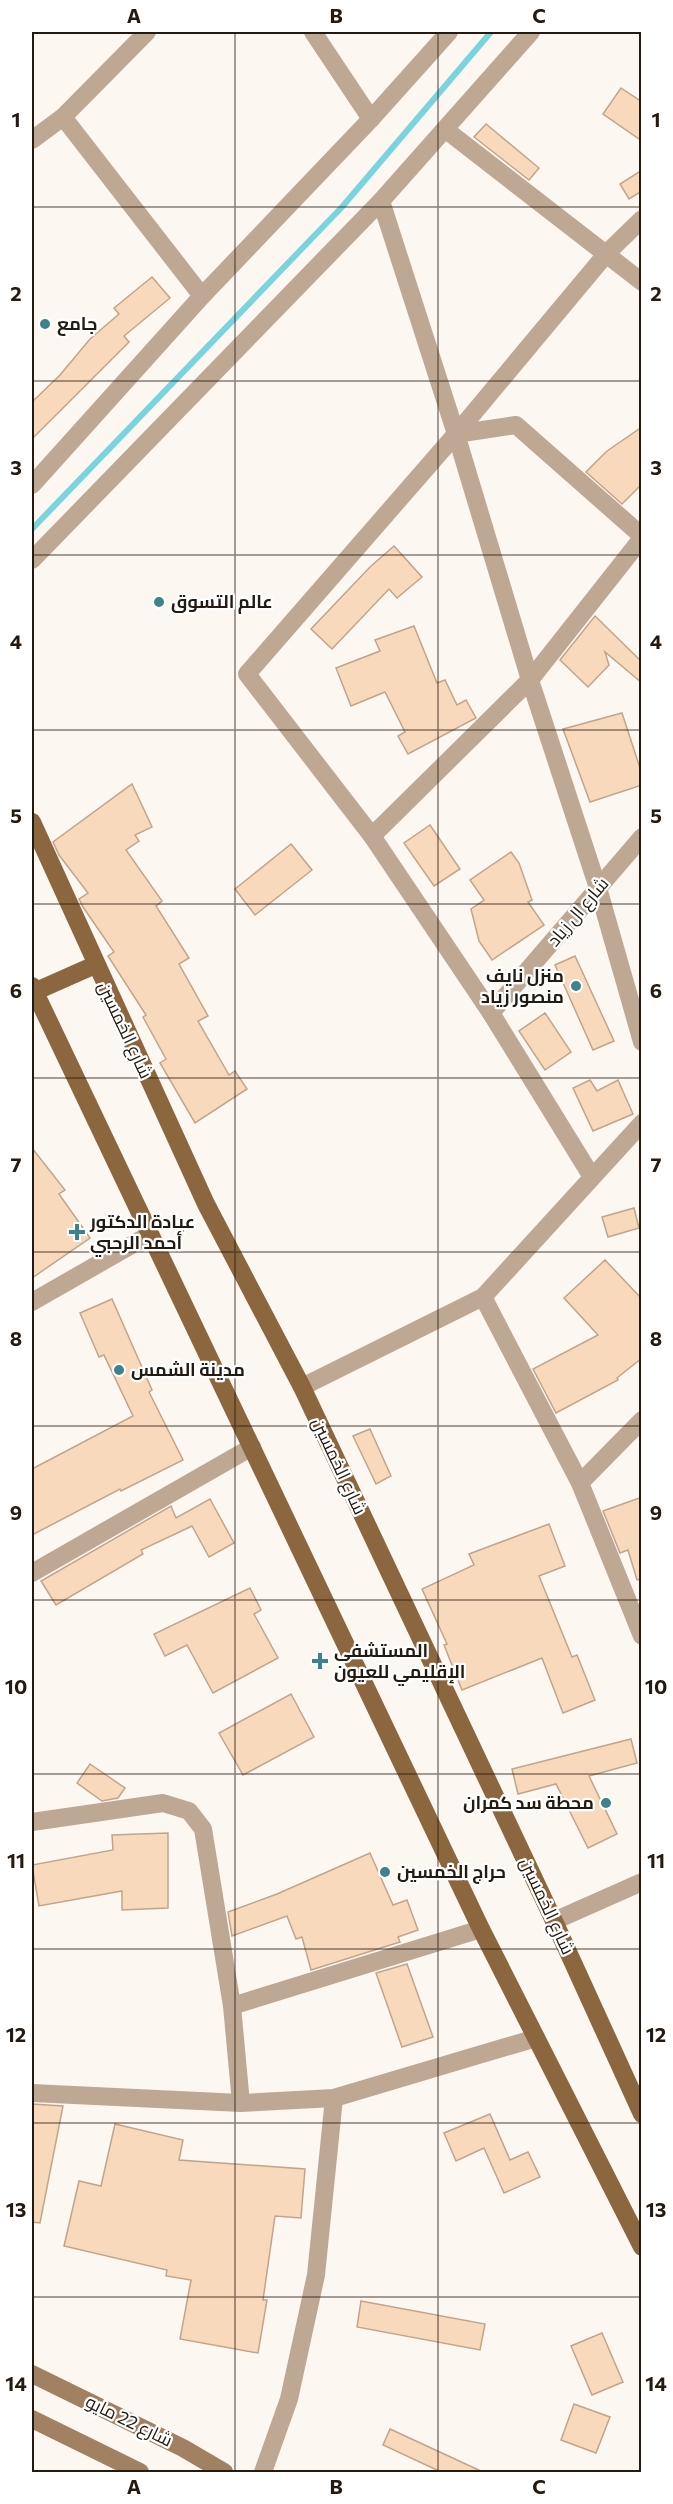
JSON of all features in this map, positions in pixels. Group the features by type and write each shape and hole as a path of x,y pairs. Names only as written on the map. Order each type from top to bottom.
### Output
{"main road":[{"name":"شارع الخمسين","path":"32,822 95,965 206,1204 302,1387 554,1921 642,2114"},
{"path":"95,965 33,989 481,1929 642,2247"},
{"name":"شارع 22 مايو","path":"32,2374 183,2448 224,2472"},
{"path":"32,2419 140,2472"}],"street":[{"path":"32,140 63,117 147,32"},
{"path":"313,32 371,119"},
{"path":"32,485 202,296 371,119 449,32"},
{"path":"32,560 381,201 531,32"},
{"path":"63,117 202,296"},
{"path":"446,130 642,282"},
{"path":"381,201 456,434 530,680 598,888 642,1042"},
{"path":"592,1177 491,1013 372,836 247,674 456,434 607,253 642,219"},
{"path":"372,836 530,680 642,537 516,425 456,434"},
{"name":"شارع ال زياد","path":"491,1013 642,837"},
{"path":"302,1387 483,1297 642,1123"},
{"path":"32,1302 149,1235"},
{"path":"483,1297 580,1484 642,1636"},
{"path":"580,1484 642,1420"},
{"path":"32,1573 252,1447"},
{"path":"32,1822 163,1803 189,1811 203,1829 232,2006 240,2103"},
{"path":"554,1921 642,1882"},
{"path":"232,2006 481,1929"},
{"path":"32,2093 240,2103 334,2098 536,2038"},
{"path":"263,2472 289,2399 316,2275 334,2098"}],"building":[{"path":"621,88 642,102 642,141 603,114"},
{"path":"486,124 539,168 529,180 474,137"},
{"path":"642,170 642,191 629,199 620,184"},
{"path":"152,277 170,298 124,336 129,342 32,439 32,402 60,375 90,339 119,314 114,308"},
{"path":"642,427 642,484 622,504 586,472 607,451"},
{"path":"394,546 422,577 397,598 389,589 332,649 311,629 370,567"},
{"path":"595,616 642,662 642,683 605,652 609,665 588,687 560,660"},
{"path":"414,626 437,683 445,680 457,705 466,700 476,718 408,754 398,736 405,732 385,692 351,706 336,668 380,651 375,640"},
{"path":"622,713 642,774 642,785 590,802 563,729"},
{"path":"132,784 152,827 135,835 139,841 126,850 162,901 156,906 189,958 179,964 208,1016 198,1021 229,1075 235,1071 247,1089 195,1123 160,1063 166,1059 143,1017 146,1015 108,956 114,952 79,899 88,893 59,855 53,842"},
{"path":"430,825 460,869 434,886 404,843"},
{"path":"291,844 312,870 255,915 235,889"},
{"path":"511,852 519,863 532,900 528,902 544,925 492,960 479,941 471,909 484,900 470,880"},
{"name":"منزل نايف منصور زياد","path":"575,956 614,1041 593,1050 555,965"},
{"path":"545,1013 571,1052 545,1070 519,1031"},
{"path":"590,1080 597,1091 618,1080 633,1114 593,1131 573,1088"},
{"path":"32,1148 65,1190 59,1194 90,1238 32,1278"},
{"path":"634,1208 639,1228 608,1237 602,1217"},
{"path":"605,1260 642,1299 642,1358 617,1378 618,1380 556,1413 533,1369 598,1335 564,1298"},
{"path":"112,1299 152,1390 149,1392 183,1460 121,1491 120,1489 32,1535 32,1469 133,1416 104,1355 99,1357 80,1313"},
{"path":"370,1429 391,1476 376,1484 353,1436"},
{"path":"642,1497 642,1579 637,1580 628,1550 620,1553 603,1511"},
{"path":"210,1499 234,1543 209,1557 192,1526 141,1550 143,1554 56,1605 41,1581 171,1506 176,1518"},
{"path":"549,1524 565,1566 539,1576 572,1657 577,1655 595,1700 563,1713 542,1658 462,1690 444,1645 447,1644 422,1589 474,1565 469,1554"},
{"path":"250,1588 261,1610 254,1614 278,1658 213,1693 187,1645 165,1656 154,1634"},
{"path":"291,1694 314,1737 243,1775 219,1733"},
{"path":"631,1739 637,1763 589,1776 617,1834 588,1848 556,1784 518,1794 512,1769"},
{"path":"90,1764 125,1788 118,1798 102,1801 77,1783"},
{"path":"168,1833 168,1908 122,1910 122,1891 39,1906 32,1865 113,1850 112,1835"},
{"path":"370,1853 393,1905 407,1900 418,1930 398,1937 400,1942 311,1970 302,1937 296,1939 287,1916 232,1936 228,1912 277,1894"},
{"path":"407,1964 433,2037 402,2047 376,1973"},
{"path":"32,2104 63,2106 40,2223 32,2222"},
{"path":"490,2114 510,2160 528,2152 540,2177 504,2193 484,2148 456,2161 444,2133"},
{"path":"115,2124 183,2140 179,2160 305,2169 301,2218 275,2216 263,2300 267,2300 258,2353 180,2339 191,2280 166,2276 167,2270 64,2246 79,2181 101,2186"},
{"path":"361,2301 485,2324 480,2350 357,2327"},
{"path":"602,2333 623,2382 592,2395 571,2346"},
{"path":"574,2404 610,2417 596,2453 561,2440"},
{"path":"390,2429 483,2472 441,2472 383,2445"}],"waterway":[{"path":"32,529 342,207 491,32"}],"place":[{"name":"جامع","path":"45,324"},
{"name":"عالم التسوق","path":"159,602"},
{"name":"منزل نايف منصور زياد","path":"576,986"},
{"name":"عيادة الدكتور أحمد الرحبي","path":"77,1232"},
{"name":"مدينة الشمس","path":"119,1370"},
{"name":"المستشفى الإقليمي للعيون","path":"320,1661"},
{"name":"محطة سد كمران","path":"606,1803"},
{"name":"حراج الخمسين","path":"385,1872"}]}
